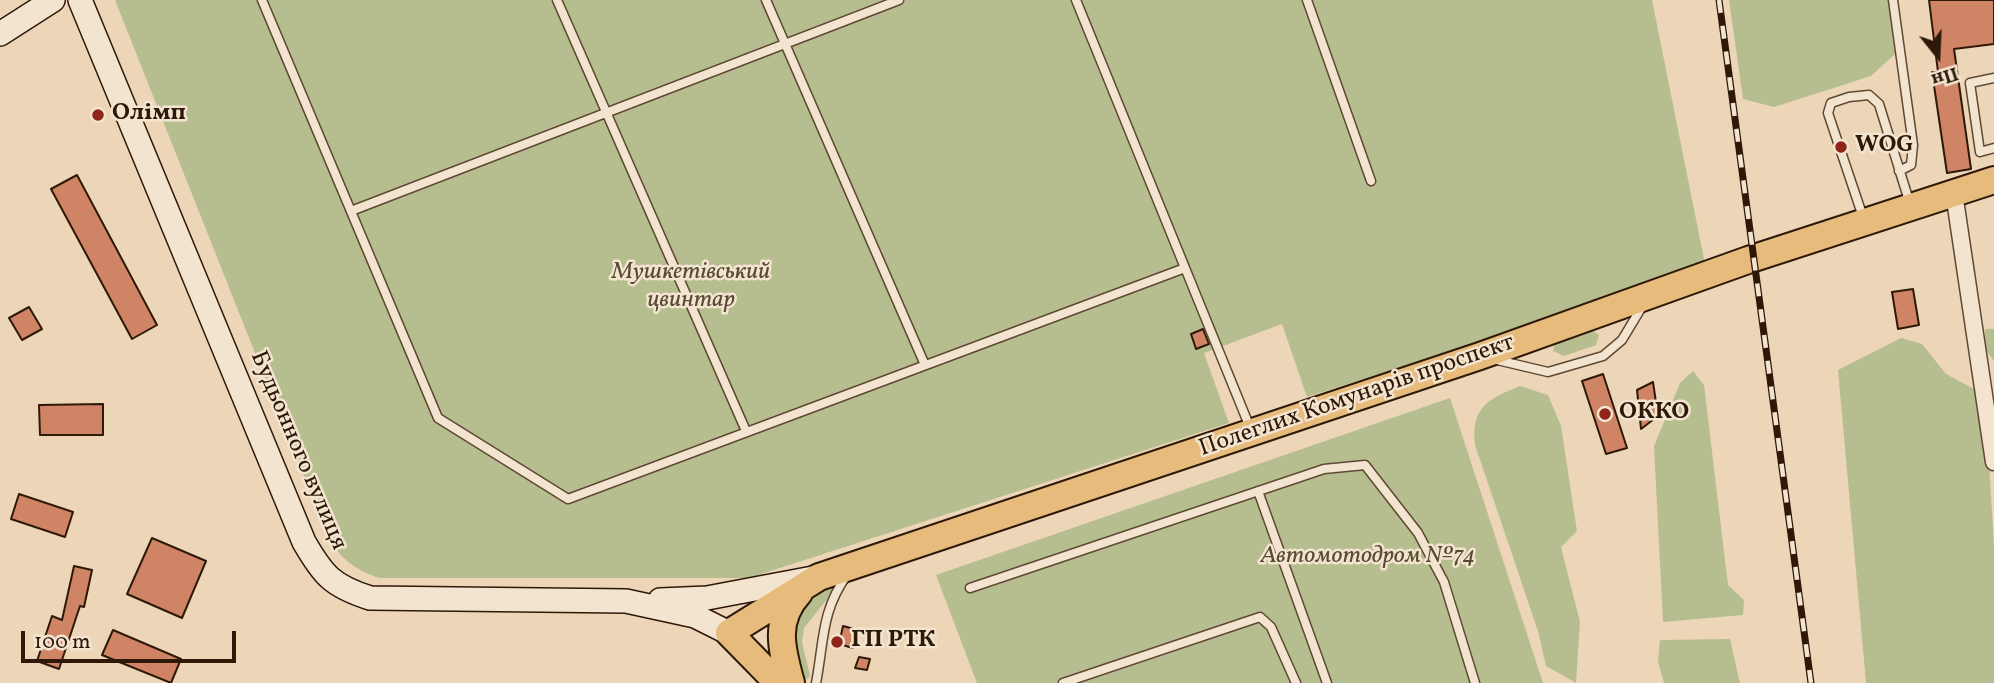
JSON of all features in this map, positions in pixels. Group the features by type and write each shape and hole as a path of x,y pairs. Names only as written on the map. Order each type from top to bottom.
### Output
{"main road":[{"path":"0,34 53,0"},
{"name":"Будьонного вулиця","path":"80,0 304,542 320,570 341,589 370,598 626,601 695,616 729,633"},
{"name":"Полеглих Комунарів проспект","path":"729,633 819,577 855,564 1480,356 1646,299 1748,260 1994,180"},
{"path":"626,601 707,598 819,577"},
{"path":"791,683 782,643 782,618 798,594 819,577"},
{"path":"729,633 749,650 778,683"}],"street":[{"path":"1954,193 1987,369 1994,462"}],"lane":[{"path":"262,0 438,418 568,499 1185,268"},
{"path":"557,0 746,431"},
{"path":"766,0 925,365"},
{"path":"351,211 899,0"},
{"path":"1076,0 1252,433"},
{"path":"1307,0 1371,181"},
{"path":"1893,0 1913,145 1911,165 1899,171"},
{"path":"1994,78 1970,83 1980,152 1994,148"},
{"path":"1865,222 1828,113 1831,103 1849,97 1869,95 1879,104 1910,207"},
{"path":"1480,356 1548,372 1603,356 1622,340 1646,299"},
{"path":"970,588 1324,469 1365,465 1418,533 1444,582 1475,683"},
{"path":"1258,491 1327,683"},
{"path":"816,683 826,610 832,595 855,564"},
{"path":"1063,683 1260,617 1271,627 1296,683"}],"green space":[{"name":"Мушкетівський цвинтар","path":"115,0 1652,0 1706,269 1307,397 1282,324 1204,353 1229,423 749,578 380,578 362,571 348,561 336,549 326,532"},
{"path":"1729,0 1888,0 1895,54 1871,76 1774,107 1743,99"},
{"path":"1590,329 1599,335 1596,345 1564,356 1553,351 1555,341"},
{"path":"1985,329 1994,329 1994,361 1985,349"},
{"path":"1901,338 1922,344 1946,374 1985,395 1994,546 1994,683 1866,683 1838,370"},
{"path":"1693,371 1704,385 1728,585 1744,600 1743,615 1663,622 1654,446 1680,383"},
{"path":"1520,386 1548,395 1561,426 1577,531 1561,547 1580,622 1576,683 1546,666 1538,631 1475,445 1476,422 1484,406 1499,395"},
{"name":"Автомотодром №74","path":"1450,398 1543,683 977,683 936,575"},
{"path":"844,578 804,628 802,642 810,676 802,683 791,649 792,609 810,594"},
{"path":"1730,639 1740,683 1664,683 1658,662 1660,640"}],"building":[{"path":"1929,0 1994,0 1994,44 1954,49 1971,169 1947,173 1932,72 1938,72"},
{"path":"77,175 157,325 132,339 51,189"},
{"path":"1913,289 1919,325 1898,329 1892,292"},
{"path":"29,307 42,329 22,340 9,318"},
{"path":"1203,329 1209,344 1196,349 1191,334"},
{"name":"ОККО","path":"1603,374 1627,448 1606,454 1582,381"},
{"path":"1653,382 1658,416 1641,429 1637,390"},
{"path":"103,404 103,435 40,435 39,405"},
{"path":"19,494 73,512 65,537 11,519"},
{"path":"152,538 206,561 182,618 127,594"},
{"path":"74,566 92,570 84,607 80,606 59,669 37,661 52,616 62,620"},
{"path":"843,626 858,630 853,648 839,644"},
{"path":"113,630 181,659 171,683 102,655"},
{"path":"859,657 870,659 867,670 855,668"}],"railway":[{"path":"1719,0 1811,683"}],"place":[{"name":"Олімп","path":"98,115"},
{"name":"WOG","path":"1841,147"},
{"name":"ОККО","path":"1605,414"},
{"name":"ГП РТК","path":"837,642"}]}
